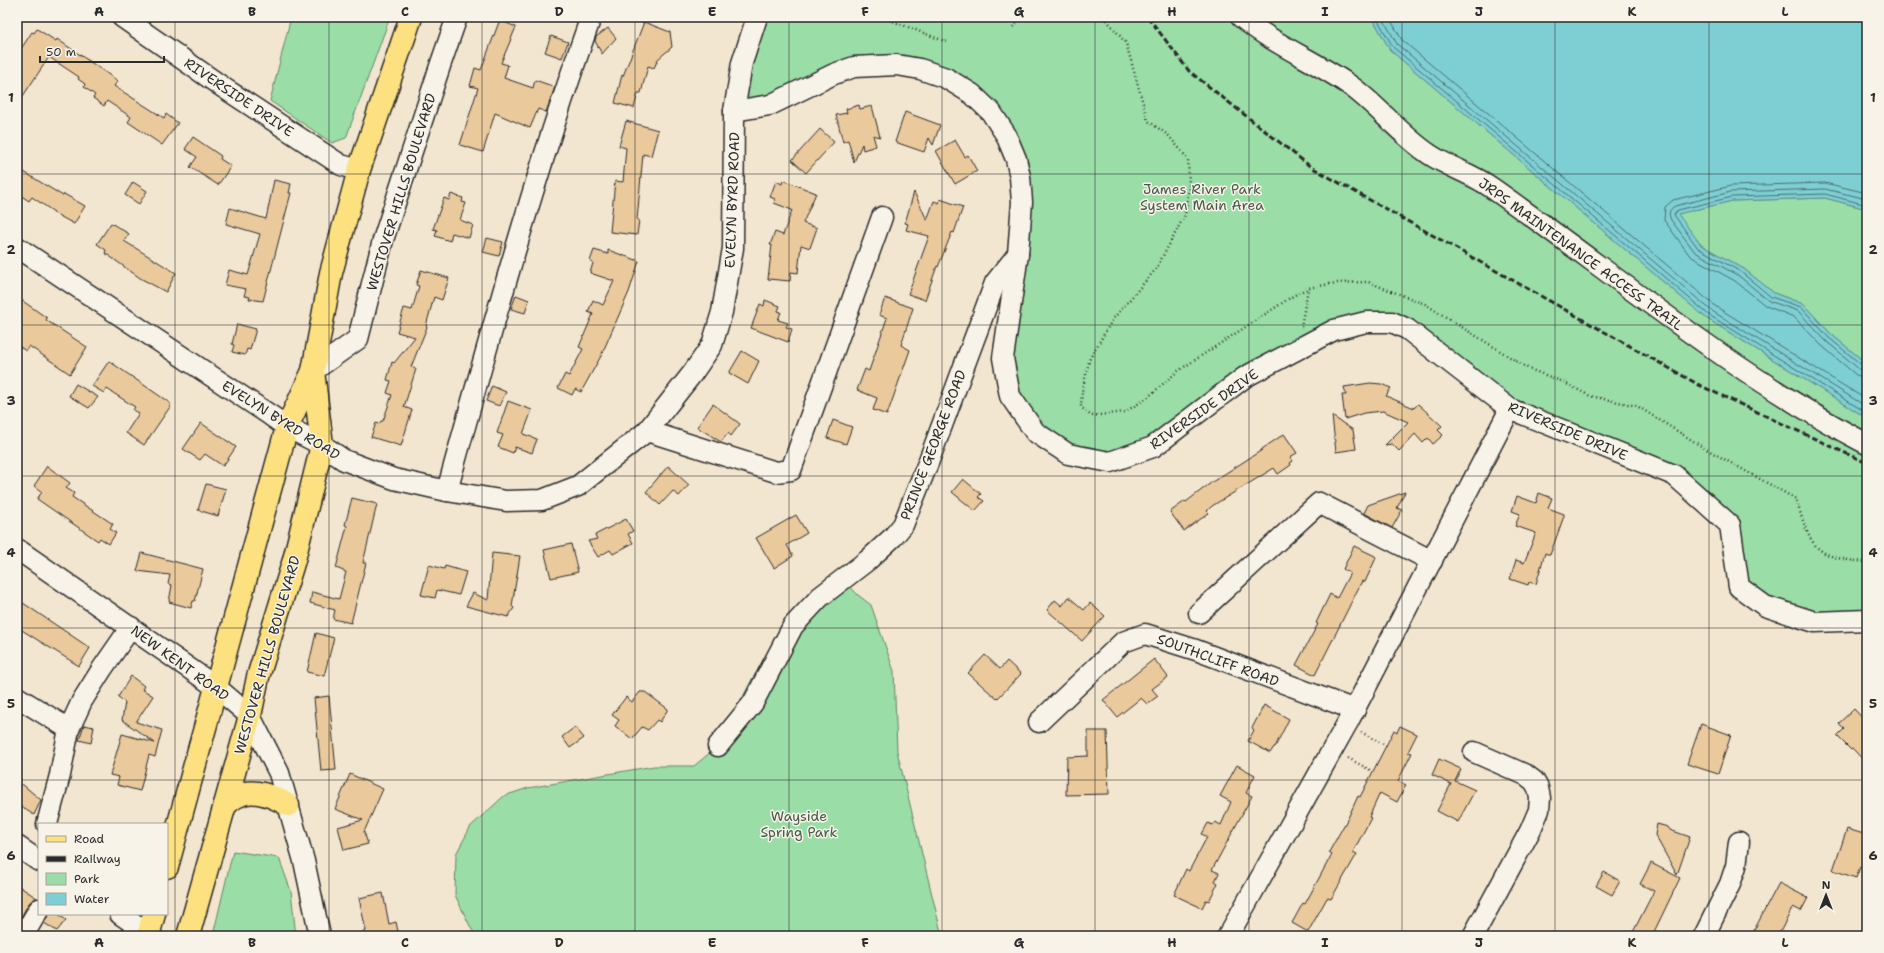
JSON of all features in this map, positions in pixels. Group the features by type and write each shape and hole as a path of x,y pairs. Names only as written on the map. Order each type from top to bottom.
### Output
{"main road":[{"name":"WESTOVER HILLS BOULEVARD","path":"168,863 287,427 313,371 331,273 360,170 411,17"},
{"name":"WESTOVER HILLS BOULEVARD","path":"188,936 250,716 258,677 294,560 322,445 313,371"},
{"path":"225,805 239,795 259,793 275,796 288,805"}],"street":[{"name":"RIVERSIDE DRIVE","path":"122,17 224,88 341,165 360,170"},
{"name":"WESTOVER HILLS BOULEVARD","path":"313,371 358,339 383,240 457,17"},
{"path":"447,491 496,314 543,158 562,96 591,17"},
{"path":"734,111 742,63 757,17"},
{"name":"JRPS MAINTENANCE ACCESS TRAIL","path":"1241,17 1257,30 1349,85 1429,154 1490,186 1644,300 1750,374 1790,400 1867,444"},
{"name":"RIVERSIDE DRIVE","path":"734,111 770,105 834,74 854,68 897,65 920,69 946,78 972,94 991,112 1006,135 1016,159 1020,177 1022,208 1018,254 1003,358 1010,396 1035,432 1068,454 1110,462 1153,447 1245,377 1334,330 1366,322 1392,322 1407,329 1510,408 1674,475 1730,525 1739,587 1765,606 1815,622 1867,620"},
{"name":"EVELYN BYRD ROAD","path":"17,247 287,427 322,445 344,460 387,476 447,491 506,501 542,500 578,486 647,431 712,346 722,312 733,248 734,111"},
{"path":"647,431 776,472 791,470 882,217"},
{"name":"PRINCE GEORGE ROAD","path":"718,746 753,703 793,626 820,597 868,560 893,537 902,525 928,463 995,283 1018,254"},
{"path":"1228,936 1355,710 1510,408"},
{"path":"1199,613 1319,503 1432,561"},
{"name":"NEW KENT ROAD","path":"17,549 216,687 250,716 279,773 304,861 320,936"},
{"path":"47,823 60,775 69,729 90,688 131,627"},
{"name":"SOUTHCLIFF ROAD","path":"1039,722 1124,642 1145,634 1196,650 1355,710"},
{"path":"17,697 69,729"},
{"path":"1472,936 1530,831 1539,810 1540,798 1538,788 1534,781 1526,775 1474,752"},
{"path":"1704,936 1730,884 1736,866 1739,842"},
{"path":"17,846 38,857"},
{"path":"23,936 38,911"},
{"path":"122,915 151,930"}],"path":[{"path":"882,17 947,42"},
{"path":"1013,27 1023,17"},
{"path":"1091,416 1081,407 1082,391 1090,358 1113,319 1156,269 1185,215 1189,187 1188,159 1168,135 1148,121 1126,42 1104,17"},
{"path":"1301,348 1301,325 1308,288"},
{"path":"1361,732 1387,746"},
{"path":"1348,758 1370,770"}],"green space":[{"path":"291,17 390,17 346,138 332,143 270,101"},
{"name":"James River Park System Main Area","path":"757,17 1372,17 1390,50 1706,318 1867,418 1867,620 1815,622 1739,587 1730,525 1674,475 1510,409 1407,329 1333,330 1110,462 1068,454 1010,396 1020,177 972,94 897,65 734,111"},
{"path":"1825,198 1867,209 1867,364 1831,334 1803,304 1774,293 1744,269 1701,245 1677,214 1732,201"},
{"name":"Wayside Spring Park","path":"843,579 858,595 871,605 894,671 897,751 942,936 476,936 455,895 456,854 471,826 504,796 528,788 654,766 694,766 718,746 752,679 767,657"},
{"path":"233,851 279,858 291,891 296,936 249,936 214,931"}],"water":[{"path":"1372,17 1867,17 1867,209 1825,198 1732,201 1678,214 1701,245 1744,269 1774,293 1803,304 1831,334 1867,364 1867,418 1706,318 1390,50"}],"building":[{"path":"499,22 504,22 516,27 501,63 508,65 504,78 533,88 535,80 555,87 546,112 538,109 530,128 495,113 483,152 460,145 478,88 470,86 475,68 481,70"},
{"path":"644,22 670,32 672,47 658,59 654,68 648,66 641,93 638,93 634,108 615,103 622,75 623,76"},
{"path":"608,28 616,38 602,54 595,41 596,37"},
{"path":"37,29 56,41 57,39 118,81 114,86 164,118 166,114 178,123 162,145 128,122 131,117 107,101 104,106 93,98 95,95 84,87 85,84 78,79 79,77 49,57 17,105 17,55 32,32 34,33"},
{"path":"551,36 568,42 562,58 545,52"},
{"path":"859,105 860,109 872,106 880,137 873,135 876,146 863,150 862,144 854,162 848,140 843,142 836,115 847,113 846,109"},
{"path":"905,112 940,125 933,145 929,138 924,152 895,142"},
{"path":"626,121 658,130 651,156 643,154 637,235 610,232 615,181 623,182 626,148 619,146"},
{"path":"820,129 834,142 806,173 792,160"},
{"path":"193,137 221,156 220,159 231,166 218,185 190,167 197,157 185,149"},
{"path":"955,140 965,157 968,155 977,171 955,184 936,151"},
{"path":"24,172 63,196 64,194 85,206 74,224 54,213 32,197 29,201 17,193 17,182"},
{"path":"274,180 291,184 289,193 291,193 263,301 249,299 250,297 244,296 246,289 225,285 229,270 248,275 260,234 226,224 230,208 266,219"},
{"path":"783,180 816,193 803,223 817,228 810,248 801,245 798,273 791,272 790,281 768,279 772,245 770,245 775,232 783,235 792,210 774,203 775,199 770,197 776,181 782,184"},
{"path":"133,182 147,191 139,204 125,195"},
{"path":"914,192 927,220 934,201 939,203 940,199 963,207 954,233 952,232 938,267 937,266 925,300 908,294 929,236 906,230 908,224 905,223"},
{"path":"451,194 463,198 462,202 466,203 460,220 473,225 469,238 452,233 450,241 435,236 437,230 433,229 444,198 449,200"},
{"path":"111,223 129,234 124,241 176,273 166,292 140,278 105,253 106,250 97,244"},
{"path":"487,238 503,242 499,256 483,252"},
{"path":"594,250 608,254 608,250 639,261 629,292 601,356 581,392 575,389 572,395 558,388 565,374 569,376 583,349 579,347 593,314 588,312 593,300 603,305 614,281 590,273 593,263 590,261"},
{"path":"421,270 449,278 442,300 434,297 426,326 427,327 411,367 416,369 404,407 412,410 401,446 371,437 376,423 379,424 383,421 392,395 387,393 391,381 387,380 392,362 394,363 415,337 397,332 404,308 412,310 419,286 416,285"},
{"path":"516,295 529,300 525,313 511,309"},
{"path":"17,297 47,318 46,320 87,347 70,374 29,346 26,351 17,345"},
{"path":"885,298 913,308 901,345 910,350 887,415 873,410 877,398 857,390 865,369 869,371 887,318 879,315"},
{"path":"765,300 780,306 778,311 781,312 778,320 788,323 786,327 792,329 788,342 751,328 760,304 764,306"},
{"path":"237,324 256,329 250,350 247,349 245,355 232,352 234,345 232,344"},
{"path":"742,351 759,361 748,384 729,373"},
{"path":"109,361 170,403 170,407 144,445 126,433 139,413 133,410 135,407 107,389 104,393 92,386"},
{"path":"1370,383 1381,384 1391,388 1386,396 1414,408 1418,404 1442,426 1438,430 1443,435 1433,444 1428,438 1423,443 1415,434 1399,451 1392,444 1385,445 1408,422 1383,411 1364,413 1345,419 1342,395 1346,395 1344,387"},
{"path":"76,384 98,397 89,408 69,396"},
{"path":"492,386 506,392 499,406 486,401"},
{"path":"508,401 532,410 523,434 537,439 532,453 515,447 513,453 498,447 503,435 497,433"},
{"path":"713,404 740,424 731,436 728,433 721,442 697,427"},
{"path":"1332,416 1353,430 1356,449 1336,452"},
{"path":"833,420 852,427 846,444 827,438"},
{"path":"201,423 236,447 223,466 205,454 200,460 183,449"},
{"path":"1284,434 1297,453 1290,457 1293,461 1290,463 1291,465 1278,474 1274,468 1212,506 1207,511 1209,513 1184,531 1170,512"},
{"path":"47,466 70,483 66,488 74,493 72,497 113,524 110,529 116,533 109,544 100,538 98,541 37,499 42,492 34,486"},
{"path":"668,466 689,485 679,496 673,491 660,505 646,492"},
{"path":"963,479 981,494 978,497 984,501 975,511 952,492"},
{"path":"206,484 226,489 218,516 198,510"},
{"path":"1405,492 1397,508 1402,510 1392,528 1364,513 1368,505"},
{"path":"1539,493 1552,498 1548,508 1564,514 1564,516 1550,555 1545,553 1536,584 1529,582 1528,585 1510,579 1516,560 1524,563 1536,533 1515,526 1520,514 1512,511 1517,496 1536,503"},
{"path":"352,498 377,504 363,563 366,563 351,623 333,619 335,610 310,603 312,592 339,599 346,572 336,568 347,526 345,525"},
{"path":"796,515 807,533 787,545 793,556 774,568 756,538"},
{"path":"626,519 633,531 628,534 633,543 613,554 610,550 598,557 588,541 597,539 595,535"},
{"path":"571,544 578,572 551,578 544,550"},
{"path":"1354,546 1375,556 1376,558 1365,582 1362,581 1315,675 1296,665 1318,624 1316,623 1330,594 1337,598 1350,573 1343,569"},
{"path":"142,553 203,569 195,601 193,601 191,608 169,602 172,585 168,584 170,575 137,571"},
{"path":"492,553 520,556 512,606 514,608 508,617 466,606 473,593 488,600"},
{"path":"429,565 444,569 445,566 466,572 459,595 437,590 435,598 421,595"},
{"path":"1069,597 1084,610 1090,603 1105,616 1082,641 1047,610 1055,600 1062,606"},
{"path":"23,603 90,648 79,666 17,627 17,613"},
{"path":"316,633 334,638 324,676 307,672"},
{"path":"985,655 1000,669 1007,661 1021,674 997,699 968,673"},
{"path":"1154,659 1168,677 1152,689 1158,696 1147,704 1141,698 1117,717 1103,700"},
{"path":"131,676 144,686 142,689 153,696 136,722 162,730 155,757 149,755 140,791 117,785 119,777 110,775 122,734 155,743 122,720 125,702 118,697"},
{"path":"640,692 645,692 668,709 660,722 657,720 648,730 642,727 632,739 615,726 619,720 612,715 626,697 632,702"},
{"path":"329,696 336,770 321,771 314,698"},
{"path":"1264,705 1289,719 1275,747 1270,753 1248,741 1254,730 1252,728"},
{"path":"1854,709 1867,723 1867,764 1853,749 1851,750 1837,736 1844,729 1839,723"},
{"path":"1701,724 1731,735 1718,774 1687,764"},
{"path":"84,725 94,727 91,743 79,740"},
{"path":"1400,726 1417,734 1408,752 1412,753 1398,781 1406,785 1397,802 1380,793 1369,817 1371,818 1353,852 1357,854 1331,899 1327,898 1308,932 1292,923 1303,903 1305,904 1332,854 1329,852 1348,818 1358,796 1360,797 1394,730 1397,732"},
{"path":"575,727 584,738 570,748 562,737"},
{"path":"1088,731 1107,731 1109,794 1066,795 1067,757 1088,756"},
{"path":"1439,759 1461,769 1455,781 1475,790 1458,822 1437,811 1451,784 1432,775"},
{"path":"1237,765 1255,775 1246,793 1252,796 1212,870 1219,873 1215,881 1218,883 1209,901 1206,900 1202,908 1174,895 1186,869 1189,871 1207,837 1202,834 1208,823 1213,825 1215,822 1221,825 1231,802 1220,796"},
{"path":"350,774 383,789 364,832 368,844 344,850 338,827 363,820 335,809"},
{"path":"22,784 41,800 34,815 17,804 17,791"},
{"path":"1657,824 1668,827 1670,830 1690,837 1677,875 1655,835"},
{"path":"1847,829 1867,835 1867,869 1860,867 1856,878 1833,870"},
{"path":"1651,863 1680,878 1652,936 1631,936 1654,891 1640,884"},
{"path":"1604,872 1620,881 1612,895 1596,886"},
{"path":"1779,883 1808,898 1801,911 1793,907 1778,936 1751,936"},
{"path":"17,885 37,898 29,903 17,924"},
{"path":"383,893 389,924 396,922 399,936 361,936 360,933 366,931 359,898"},
{"path":"48,915 59,915 66,920 57,931 44,923"}],"railway":[{"path":"1148,17 1189,71 1311,167 1701,386 1867,463"}]}
